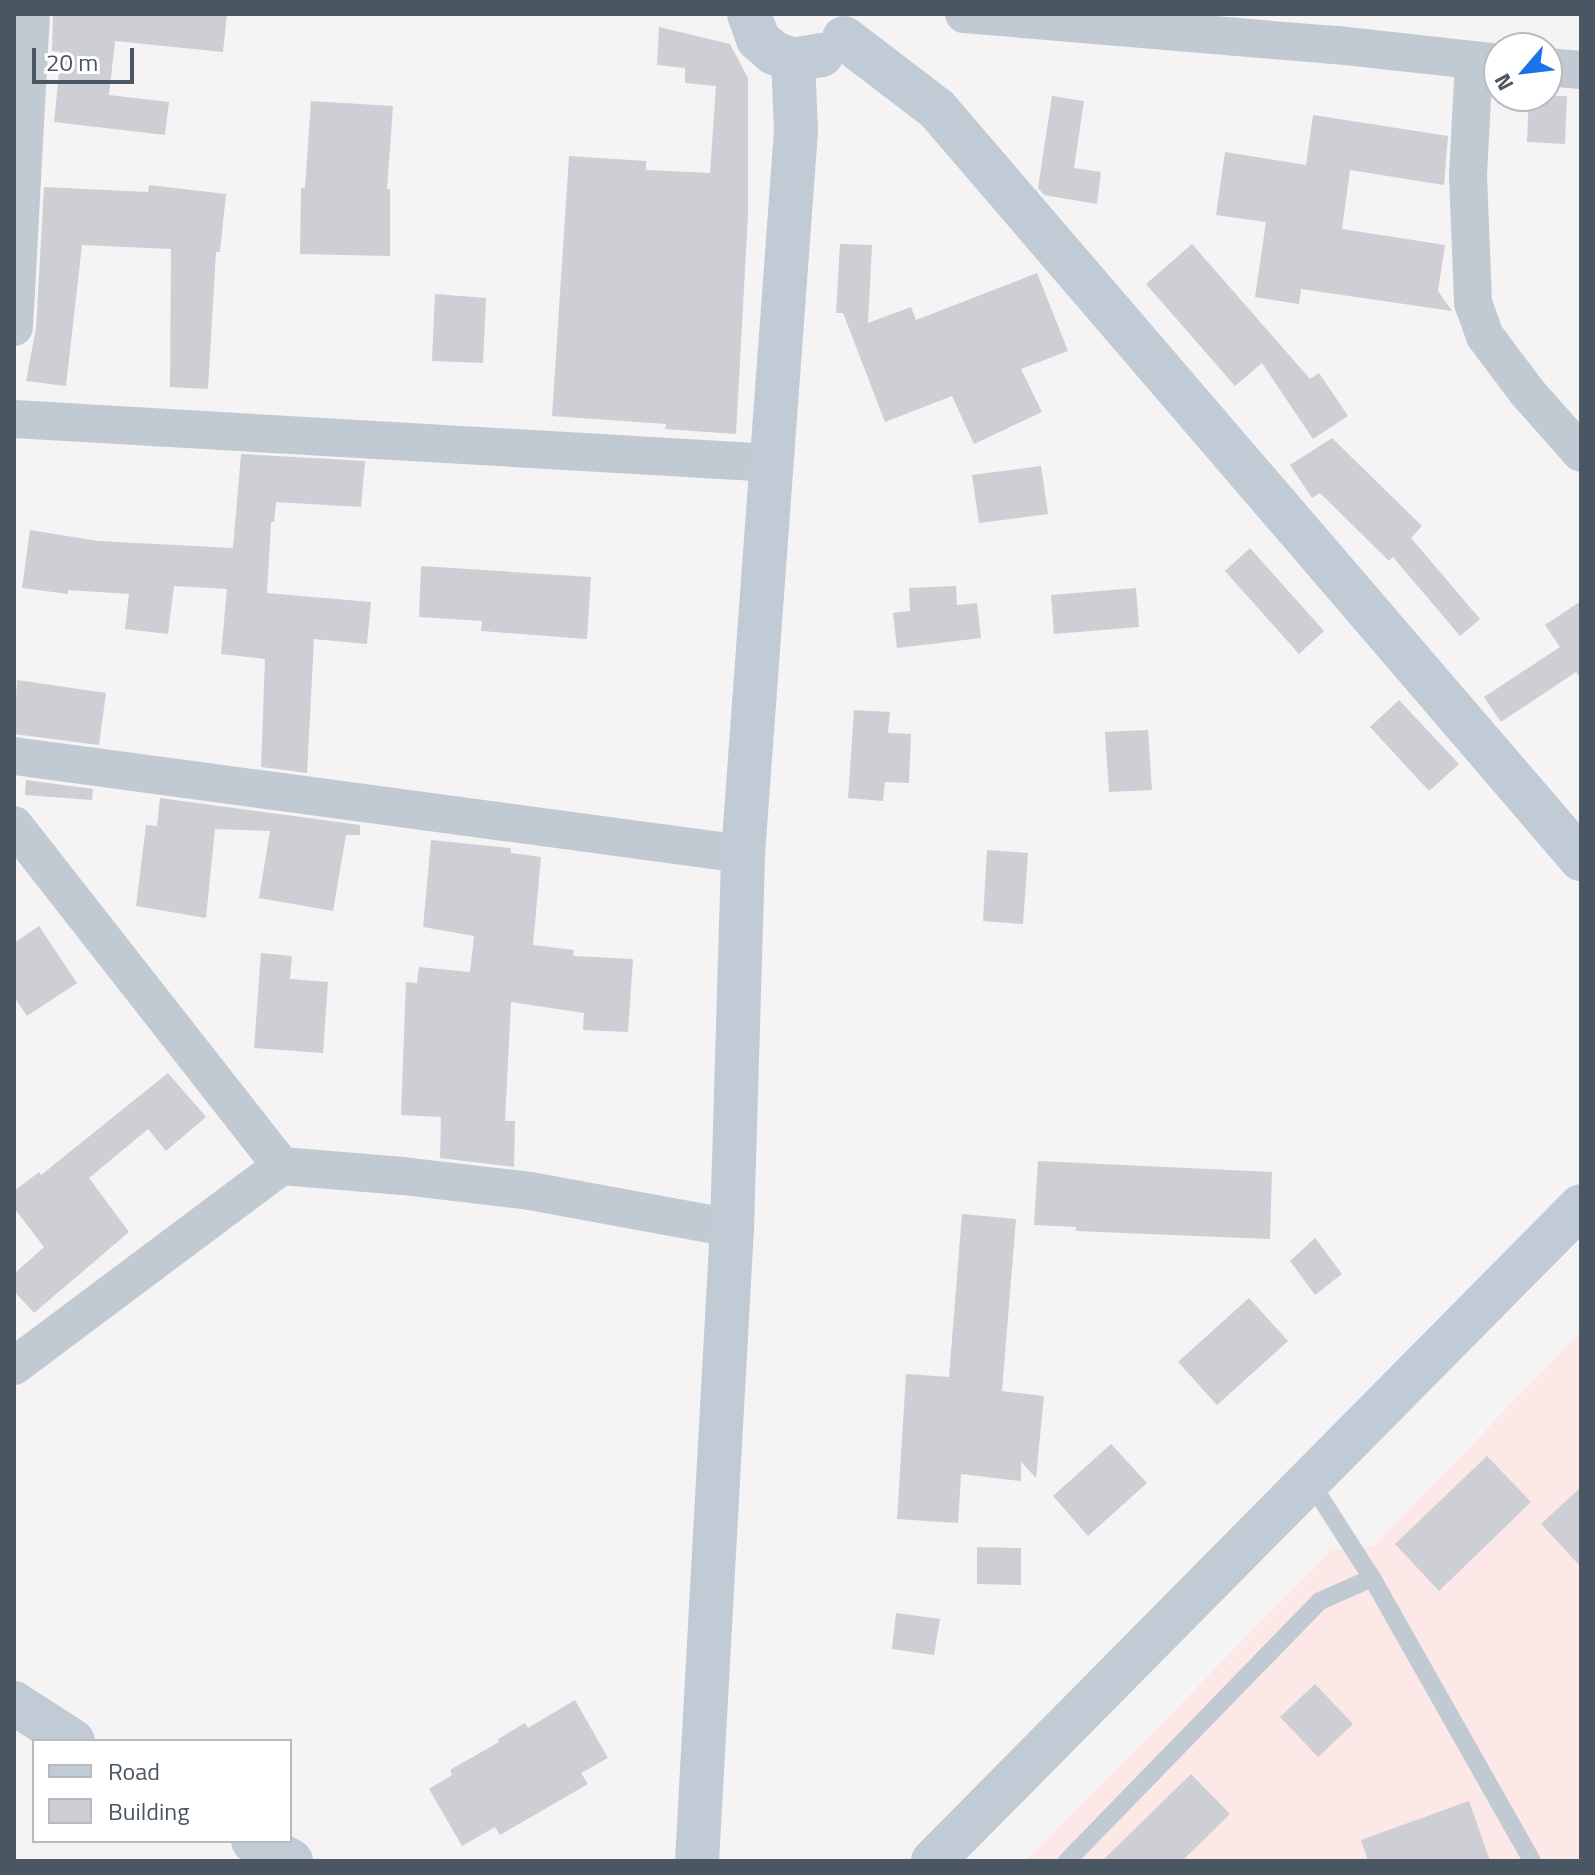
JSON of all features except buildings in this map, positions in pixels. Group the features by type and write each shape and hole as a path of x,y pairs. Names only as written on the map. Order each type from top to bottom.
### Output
{"street":[{"path":"14,327 31,14"},
{"path":"749,14 758,39 774,53 793,60 812,59 830,52 848,26 937,109 1581,859"},
{"path":"964,14 1336,29 1483,61"},
{"path":"697,1861 732,1228 743,854 796,131 793,60"},
{"path":"1483,81 1468,176 1473,303 1485,336 1527,392 1581,453"},
{"path":"14,419 772,463"},
{"path":"14,756 743,854"},
{"path":"14,825 27,868 281,1166"},
{"path":"14,1366 281,1166 530,1191 732,1228"},
{"path":"933,1861 1311,1483 1581,1206"},
{"path":"14,1703 70,1739"},
{"path":"257,1843 291,1861"}],"lane":[{"path":"1311,1483 1372,1578 1532,1861"},
{"path":"1067,1861 1320,1601 1372,1578"}],"shaded area":[{"path":"1581,1332 1581,1861 1026,1861 1332,1550 1374,1546"}]}
